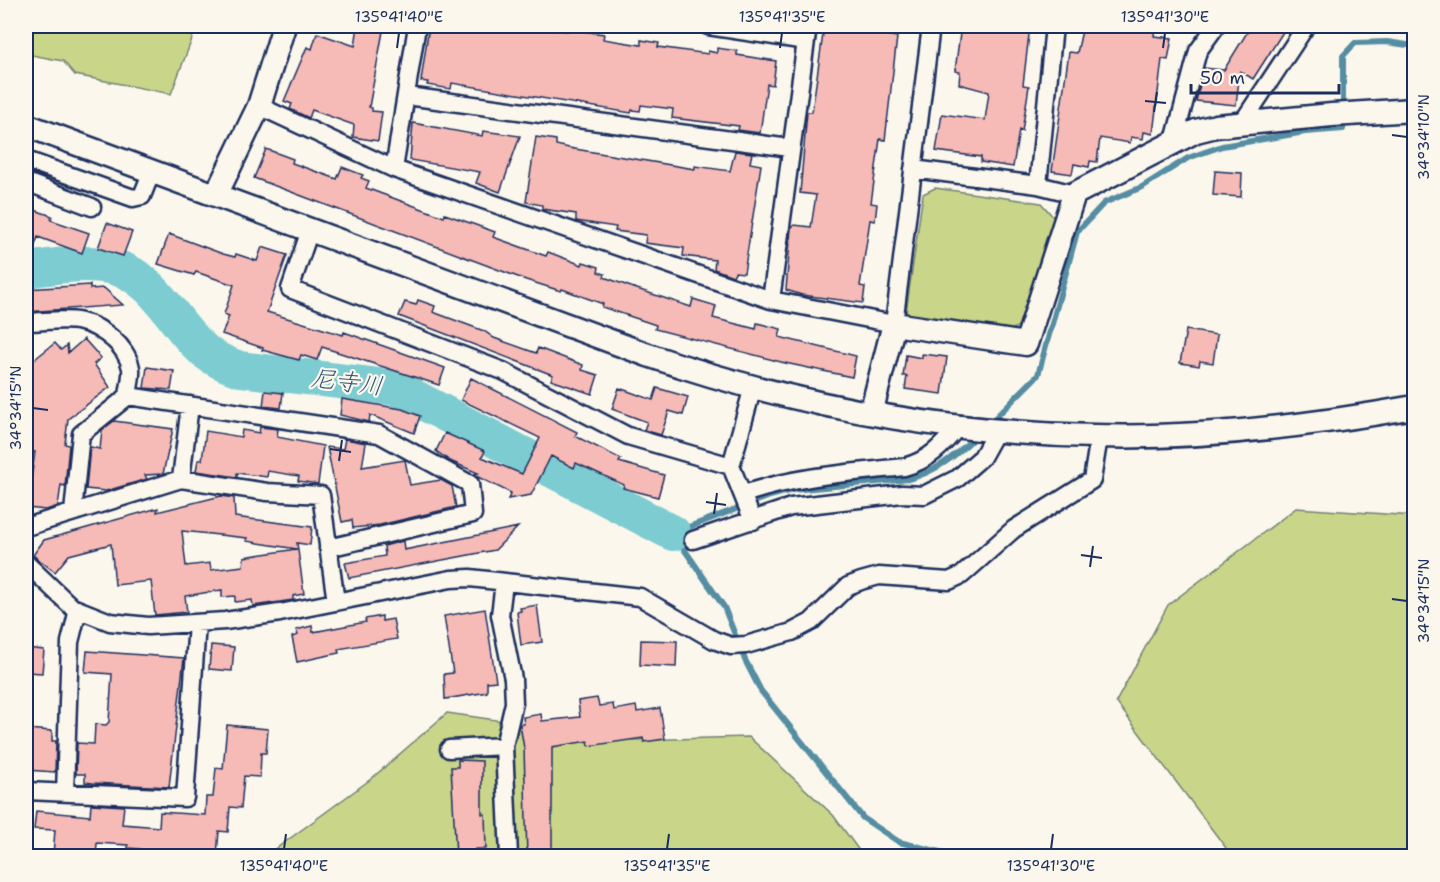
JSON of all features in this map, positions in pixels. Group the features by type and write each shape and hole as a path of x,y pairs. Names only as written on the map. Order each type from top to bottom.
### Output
{"street":[{"path":"216,195 259,106 285,26"},
{"path":"394,169 417,26"},
{"path":"708,26 807,33 771,300"},
{"path":"871,413 894,324 931,26"},
{"path":"1038,185 1054,26"},
{"path":"1174,141 1198,51 1216,26"},
{"path":"1242,123 1306,26"},
{"path":"407,96 790,148"},
{"path":"259,106 394,169 771,300 894,324 1026,344 1074,194"},
{"path":"913,169 1038,185 1074,194 1196,131 1242,123 1414,110"},
{"path":"26,125 599,338 687,368 753,387 871,413 997,430 1099,436 1238,432 1312,424 1414,407"},
{"path":"26,160 133,198 142,196 152,171"},
{"path":"26,182 92,207"},
{"path":"310,230 290,289 503,371 628,436 731,466"},
{"path":"26,322 74,320 90,322 121,346 131,368 128,396 81,434 73,512"},
{"path":"753,387 731,466 753,520"},
{"path":"128,396 379,434 470,484 473,514 328,548"},
{"path":"181,479 190,405"},
{"path":"744,494 775,483 800,478 904,467 919,463 934,455 959,426"},
{"path":"693,540 753,520 775,510 902,494 924,495 958,478 982,457 997,430"},
{"path":"26,563 57,595 78,610 110,622 127,625 197,622 280,612 451,579 640,597 714,640 739,645 792,632 811,622 848,586 861,580 879,576 930,582 949,581 962,575 1014,529 1092,480 1099,436"},
{"path":"26,527 181,479 267,492 321,495 336,602"},
{"path":"504,583 500,615 513,679 514,704 504,746 509,856"},
{"path":"65,793 70,642 78,610"},
{"path":"26,791 185,798 197,622"},
{"path":"449,749 504,746"}],"green space":[{"path":"26,26 197,26 171,94 75,75 63,61 26,54"},
{"path":"935,188 1041,203 1055,219 1022,324 1008,332 913,323 906,312 923,194"},
{"path":"1296,508 1414,516 1414,856 1232,856 1116,702 1168,605"},
{"path":"447,713 634,740 749,737 833,815 863,856 266,856 371,779"}],"building":[{"path":"358,26 384,26 369,107 372,111 382,112 378,141 353,137 354,125 312,110 309,118 290,109 292,104 284,101 307,47 312,49 317,33 355,46"},
{"path":"429,26 519,26 567,31 567,29 604,34 603,39 641,45 641,40 659,43 658,47 708,54 708,51 717,53 717,48 737,51 737,55 776,61 773,85 767,84 760,133 738,130 739,126 672,118 673,109 641,105 640,111 632,110 631,113 452,83 451,89 427,85 428,82 421,81"},
{"path":"837,26 897,37 885,140 880,139 871,203 877,204 875,221 870,220 860,286 865,287 863,303 802,295 786,290 791,228 794,225 811,227 816,195 800,193 807,112 812,112 824,27 837,29"},
{"path":"961,26 1030,26 1023,85 1029,86 1022,131 1019,130 1013,167 981,162 981,157 936,151 942,114 985,120 989,92 959,84 960,72 955,71"},
{"path":"1083,26 1155,26 1154,36 1172,38 1168,60 1162,59 1153,134 1144,132 1143,139 1131,137 1130,143 1100,138 1097,162 1090,161 1089,167 1074,164 1072,174 1052,171 1069,52 1077,53"},
{"path":"1251,26 1272,26 1283,32 1253,79 1240,71 1236,105 1196,101 1204,68 1224,70"},
{"path":"413,123 482,136 483,131 520,136 500,192 476,183 480,172 410,160"},
{"path":"536,137 556,140 556,145 569,148 695,169 695,166 730,171 735,151 752,153 750,163 761,165 744,273 735,272 733,276 714,269 715,260 683,256 684,248 645,243 646,235 615,231 616,227 576,221 576,214 542,209 542,205 526,202"},
{"path":"266,149 293,159 292,163 337,179 342,167 363,175 361,178 369,181 366,188 444,217 445,214 495,232 493,237 546,256 548,252 582,265 583,262 599,267 598,272 605,274 604,277 631,287 691,307 693,299 716,306 713,318 756,329 757,323 781,329 779,337 856,356 852,377 785,363 655,329 656,325 602,307 603,304 562,289 561,291 526,280 254,178"},
{"path":"1215,171 1242,173 1241,197 1213,195"},
{"path":"26,207 52,216 51,220 89,233 82,253 38,237 28,265 26,265"},
{"path":"107,223 132,232 123,256 98,248"},
{"path":"169,234 223,254 235,257 236,254 257,261 262,247 287,255 267,312 343,335 344,332 445,368 439,385 322,347 317,360 301,355 299,360 262,350 263,348 222,334 229,316 224,314 234,285 196,272 194,275 158,264"},
{"path":"90,285 90,289 104,288 123,305 26,312 26,289"},
{"path":"418,300 435,306 433,312 484,331 494,338 536,353 538,348 583,365 582,370 598,375 592,394 551,380 553,375 399,316 405,302 416,305"},
{"path":"1186,330 1217,335 1213,363 1200,361 1199,366 1180,363"},
{"path":"84,339 101,358 94,364 110,387 68,419 65,444 69,445 65,486 61,485 58,506 46,510 27,508 35,452 26,451 26,366 55,343 61,350 67,345 68,353"},
{"path":"922,354 947,357 942,394 905,389 907,376 903,376 906,355 922,358"},
{"path":"147,367 174,371 171,390 144,388"},
{"path":"471,378 577,432 575,436 621,459 619,462 664,475 658,497 623,488 624,485 576,463 574,468 551,456 531,495 508,499 511,493 478,477 474,474 478,473 450,461 436,451 445,433 485,451 482,457 522,474 540,438 461,400"},
{"path":"619,388 653,400 657,388 688,397 683,415 669,411 661,435 644,430 647,422 612,409"},
{"path":"265,391 283,393 281,408 263,406"},
{"path":"342,399 402,409 420,416 414,433 370,415 369,422 340,415"},
{"path":"114,421 173,429 163,474 145,475 147,479 106,491 86,489 90,447 100,449 102,430"},
{"path":"260,427 278,429 277,437 323,446 318,484 298,481 299,476 268,471 267,477 237,473 237,477 196,471 198,460 202,460 206,431 241,437 242,430 259,433"},
{"path":"345,439 366,443 362,467 405,460 410,485 441,480 452,486 456,507 380,525 353,528 352,520 342,522 327,447 343,449"},
{"path":"221,496 234,498 235,517 312,527 310,545 297,543 304,594 293,596 293,600 253,606 252,600 235,602 235,596 222,597 222,590 185,596 187,612 155,615 151,581 115,585 111,544 69,555 55,572 33,555 44,540 158,508 157,512","holes":["182,531 247,538 246,541 297,549 244,557 243,566 211,570 210,563 186,566"]},
{"path":"518,527 495,550 349,578 345,563 385,556 384,546 403,541 404,550"},
{"path":"537,605 542,642 521,645 517,612 521,611 520,608"},
{"path":"485,609 496,681 487,682 487,692 445,699 444,674 453,673 444,616"},
{"path":"382,616 382,621 393,619 397,639 338,649 339,653 297,662 292,637 298,635 296,630 312,626 313,632 366,622 365,619"},
{"path":"641,640 677,641 676,667 640,665"},
{"path":"211,645 234,647 232,671 209,669"},
{"path":"26,648 44,650 42,673 26,672"},
{"path":"87,651 184,658 169,787 85,782 85,774 76,774 77,743 94,744 95,724 106,725 109,722 112,674 85,672"},
{"path":"597,698 599,706 613,704 614,710 636,706 637,712 660,708 665,739 644,742 643,738 589,746 588,741 552,747 552,854 527,856 524,748 520,725 524,724 523,717 541,714 542,721 580,717 578,701"},
{"path":"227,725 268,729 266,753 261,753 260,777 244,776 241,808 230,807 228,832 219,831 217,855 140,853 140,849 128,848 128,845 97,843 96,856 57,856 53,855 55,830 34,829 36,811 90,816 91,804 124,806 122,824 159,827 160,812 205,815 206,797 213,797 216,768 223,769"},
{"path":"26,729 52,731 52,741 56,741 55,772 26,770"},
{"path":"458,760 482,761 482,814 485,814 486,849 475,849 475,856 456,856 451,767 458,767"}],"waterway":[{"path":"1343,110 1343,56 1355,43 1387,42 1414,46"},
{"path":"989,424 1038,375 1077,232 1104,203 1142,187 1188,158 1222,146 1305,132 1343,129 1343,120"},
{"name":"尼寺川","path":"26,270 83,264 117,268 144,283 196,343 211,356 223,362 240,369 396,388 673,533"},
{"path":"956,856 899,842 863,818 761,691 745,660 724,607 673,533 770,496 792,490 908,479 918,476 946,462 977,435"}]}
